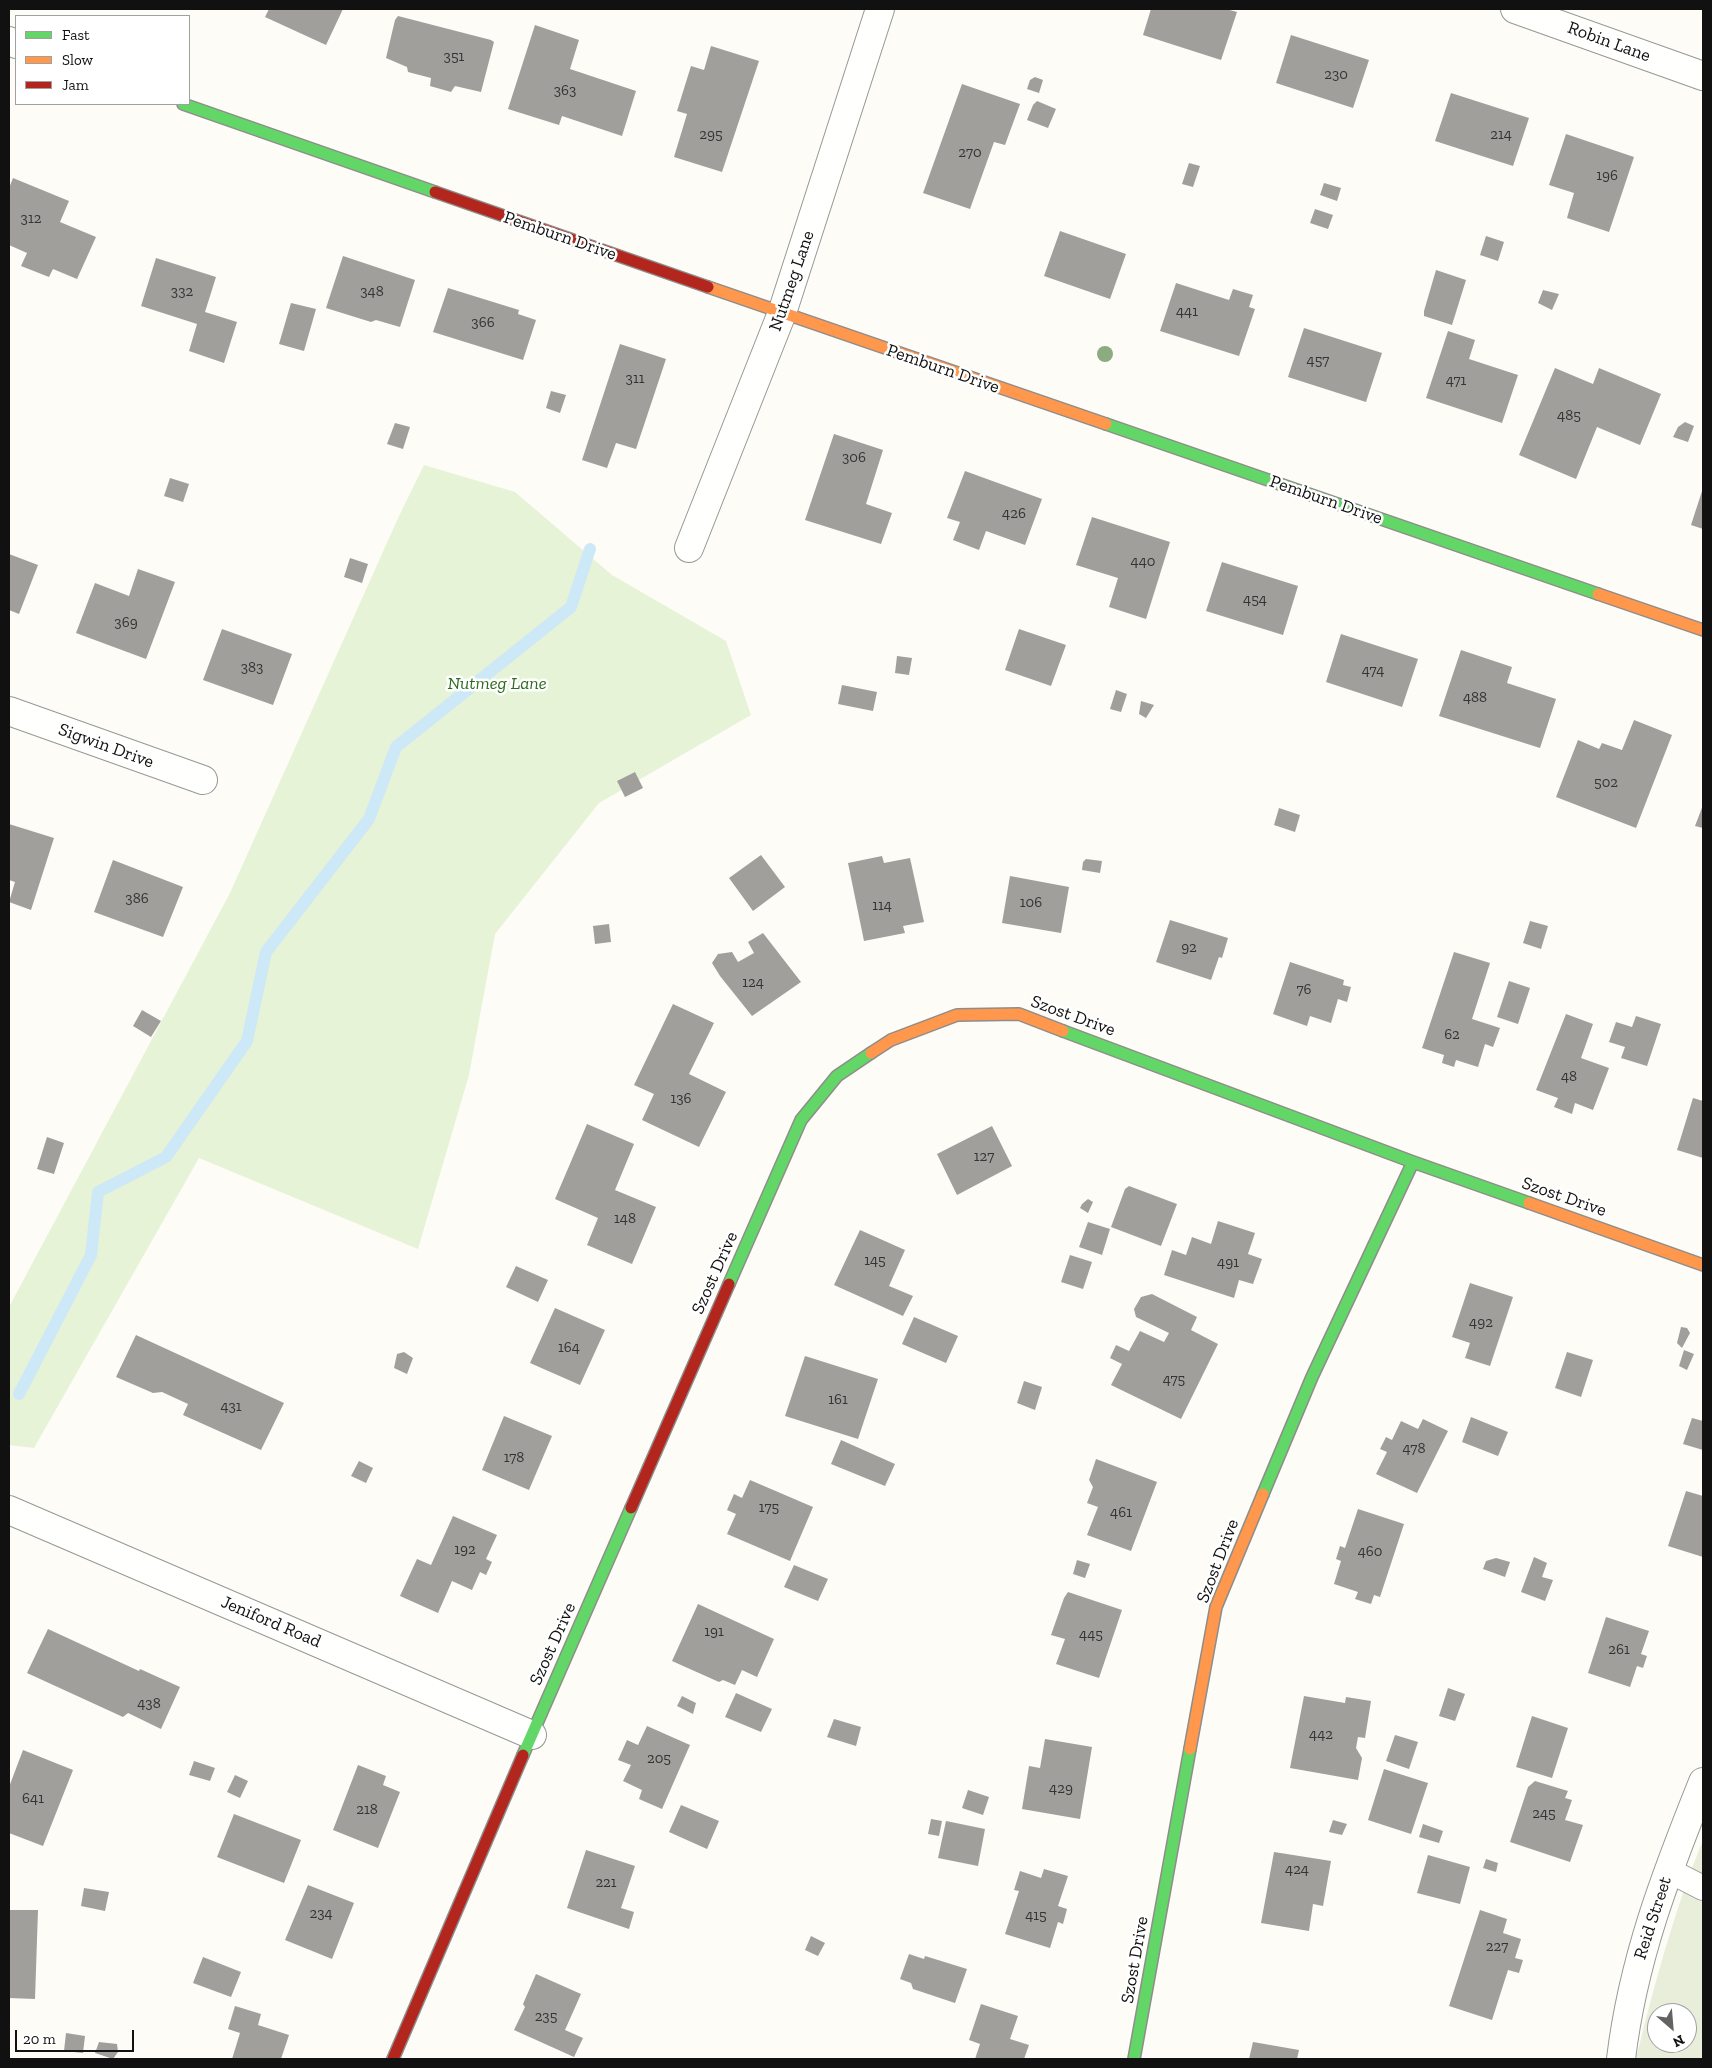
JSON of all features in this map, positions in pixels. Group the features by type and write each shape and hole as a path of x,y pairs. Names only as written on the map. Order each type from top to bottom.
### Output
{"street":[{"name":"Nutmeg Lane","path":"689,548 782,313 880,9"},
{"name":"Robin Lane","path":"1516,9 1703,76"},
{"name":"Pemburn Drive","path":"186,105 782,313 1703,630"},
{"name":"Sigwin Drive","path":"9,711 203,780"},
{"name":"Szost Drive","path":"393,2059 532,1735 802,1120 837,1076 891,1040 957,1015 1019,1014 1413,1162 1703,1265"},
{"name":"Szost Drive","path":"1134,2059 1216,1607 1312,1377 1413,1162"},
{"name":"Jeniford Road","path":"9,1510 532,1735"},
{"name":"Reid Street","path":"1621,2059 1626,2019 1636,1971 1668,1870 1703,1782"}],"lane":[{"path":"1668,1870 1703,1888"}],"green space":[{"name":"Nutmeg Lane","path":"424,465 515,492 612,575 726,641 751,715 599,803 495,934 469,1075 418,1249 199,1158 34,1448 9,1445 9,1307 230,893 399,516"},
{"path":"1703,1840 1703,2059 1636,2059 1647,2016 1647,2053 1697,2053 1697,2003 1650,2003 1665,1948"}],"building":[{"path":"269,9 343,9 326,45 265,17"},
{"path":"1151,9 1226,9 1237,12 1221,60 1143,35"},
{"path":"398,16 494,42 481,92 455,86 451,92 430,86 431,78 408,72 407,67 386,58 395,20"},
{"path":"535,25 579,40 570,69 636,91 622,136 562,116 559,125 508,109"},
{"path":"1291,35 1369,60 1353,108 1276,83"},
{"path":"711,46 759,61 722,172 674,157 687,114 677,111 691,66 704,70"},
{"path":"1035,77 1043,80 1039,93 1027,89 1030,80"},
{"path":"962,84 1020,104 1005,145 994,142 970,209 923,193"},
{"path":"1451,93 1529,118 1513,166 1435,141"},
{"path":"1037,101 1056,109 1048,128 1027,120 1033,105"},
{"path":"1566,134 1634,157 1609,232 1567,218 1574,193 1549,185"},
{"path":"1189,163 1200,166 1193,187 1182,184"},
{"path":"13,178 69,201 60,222 96,237 77,279 53,269 49,277 21,266 27,253 9,245 9,188"},
{"path":"1324,183 1341,188 1337,201 1320,195"},
{"path":"1315,209 1333,215 1328,229 1310,223"},
{"path":"1060,231 1126,254 1110,299 1044,276"},
{"path":"1486,236 1504,242 1498,261 1480,255"},
{"path":"343,256 415,280 400,327 376,320 371,322 326,308"},
{"path":"156,258 216,277 205,312 237,322 224,363 189,351 197,324 141,306"},
{"path":"1436,270 1466,280 1452,325 1424,316"},
{"path":"1176,283 1229,300 1233,289 1253,295 1249,307 1255,309 1239,356 1160,331"},
{"path":"448,288 519,310 518,314 536,320 523,360 433,332"},
{"path":"1543,290 1559,294 1552,310 1538,303"},
{"path":"291,303 316,309 304,351 279,344"},
{"path":"1304,328 1382,353 1366,402 1288,377"},
{"path":"1448,331 1475,340 1469,359 1518,375 1502,423 1426,398"},
{"path":"620,344 666,359 636,449 616,443 607,468 582,460"},
{"path":"1555,368 1593,384 1599,368 1661,394 1640,445 1597,427 1576,479 1519,455"},
{"path":"551,391 566,395 560,413 546,408"},
{"path":"1685,422 1694,426 1688,442 1673,437 1678,427"},
{"path":"395,423 410,427 403,449 387,444"},
{"path":"834,434 883,450 866,504 892,513 881,544 805,520"},
{"path":"965,471 1042,499 1025,545 986,531 979,550 953,540 960,522 947,518"},
{"path":"170,478 189,484 183,502 164,496"},
{"path":"1703,488 1703,529 1691,525"},
{"path":"1092,517 1170,542 1146,619 1109,607 1118,578 1076,565"},
{"path":"9,554 38,565 19,614 9,610"},
{"path":"350,558 368,564 362,583 344,577"},
{"path":"1222,562 1298,586 1283,635 1206,611"},
{"path":"138,569 175,582 146,659 76,633 95,583 129,596"},
{"path":"222,629 292,654 273,705 203,680"},
{"path":"1019,629 1066,645 1051,686 1005,670"},
{"path":"1341,634 1418,659 1402,707 1326,682"},
{"path":"1461,650 1512,667 1507,683 1556,699 1540,748 1439,716"},
{"path":"897,656 912,658 909,675 895,673"},
{"path":"842,685 877,692 873,711 838,704"},
{"path":"1116,690 1127,694 1121,712 1110,709"},
{"path":"1141,701 1154,705 1146,718 1139,714"},
{"path":"1634,720 1672,735 1636,828 1556,797 1578,740 1599,749 1602,743 1622,750"},
{"path":"635,772 643,788 625,797 617,781"},
{"path":"1703,805 1703,828 1695,826"},
{"path":"1279,808 1300,815 1295,832 1274,825"},
{"path":"9,824 54,838 31,910 9,902 15,882 9,880"},
{"path":"761,855 785,887 753,911 729,878"},
{"path":"882,856 884,863 910,858 924,922 903,926 905,933 864,941 848,863"},
{"path":"1086,859 1102,861 1100,873 1082,870 1083,862"},
{"path":"113,860 183,887 163,937 94,912"},
{"path":"1010,876 1069,887 1061,933 1002,923"},
{"path":"1170,920 1228,938 1222,958 1219,957 1211,980 1156,962"},
{"path":"1530,921 1548,926 1541,949 1523,943"},
{"path":"609,924 611,942 595,944 593,926"},
{"path":"763,933 801,982 752,1016 712,963 718,954 732,952 738,962 754,953 748,942"},
{"path":"1454,952 1490,963 1472,1019 1500,1028 1493,1047 1485,1044 1478,1067 1456,1060 1454,1067 1442,1063 1444,1055 1422,1048"},
{"path":"1290,962 1344,980 1343,985 1351,987 1347,1002 1338,999 1331,1023 1310,1016 1307,1026 1273,1014"},
{"path":"1509,981 1530,988 1518,1024 1497,1017"},
{"path":"673,1004 714,1023 689,1074 726,1092 699,1147 642,1120 654,1094 634,1085"},
{"path":"142,1010 161,1021 151,1037 133,1026"},
{"path":"1566,1014 1593,1024 1581,1058 1609,1068 1593,1110 1575,1103 1572,1114 1554,1107 1558,1098 1536,1090"},
{"path":"1636,1016 1661,1024 1647,1066 1621,1058 1625,1047 1609,1042 1616,1022 1632,1027"},
{"path":"1693,1098 1703,1101 1703,1158 1677,1150"},
{"path":"587,1124 634,1144 615,1190 656,1207 632,1264 587,1245 598,1218 555,1199"},
{"path":"992,1126 1012,1166 957,1195 937,1154"},
{"path":"47,1137 64,1143 54,1174 37,1169"},
{"path":"1129,1186 1177,1204 1161,1246 1111,1227 1125,1189"},
{"path":"1088,1199 1093,1202 1088,1213 1080,1208"},
{"path":"1218,1221 1255,1233 1248,1254 1262,1259 1253,1284 1239,1280 1234,1298 1164,1275 1172,1250 1186,1255 1192,1237 1211,1244"},
{"path":"1088,1222 1110,1229 1102,1255 1079,1247"},
{"path":"860,1230 905,1250 889,1286 913,1296 903,1316 834,1285"},
{"path":"1070,1255 1092,1262 1083,1289 1061,1282"},
{"path":"516,1266 548,1280 538,1302 506,1287"},
{"path":"1470,1283 1513,1297 1490,1366 1465,1358 1470,1343 1452,1337"},
{"path":"1152,1294 1197,1317 1191,1330 1218,1344 1181,1419 1111,1385 1122,1364 1110,1358 1116,1345 1129,1351 1140,1331 1164,1342 1169,1333 1136,1317 1134,1309 1141,1297"},
{"path":"555,1308 605,1330 580,1385 530,1363"},
{"path":"914,1317 958,1336 946,1363 902,1344"},
{"path":"1681,1327 1687,1328 1690,1333 1682,1348 1677,1343"},
{"path":"136,1335 284,1403 261,1450 183,1415 188,1404 162,1392 153,1393 116,1377"},
{"path":"1684,1350 1694,1354 1687,1370 1679,1366"},
{"path":"404,1352 413,1358 407,1374 394,1368 397,1354"},
{"path":"1567,1352 1593,1360 1581,1397 1555,1388"},
{"path":"805,1356 878,1379 858,1439 785,1416"},
{"path":"1024,1381 1042,1387 1035,1410 1017,1403"},
{"path":"504,1416 552,1436 529,1490 482,1470"},
{"path":"1471,1417 1508,1432 1498,1456 1462,1442"},
{"path":"1692,1418 1703,1421 1703,1450 1683,1444"},
{"path":"1423,1419 1448,1431 1417,1493 1376,1474 1387,1452 1380,1449 1386,1437 1392,1440 1401,1421 1418,1429"},
{"path":"841,1440 895,1464 885,1486 831,1464"},
{"path":"1096,1459 1157,1482 1131,1551 1087,1535 1098,1507 1087,1503 1093,1487 1089,1480"},
{"path":"359,1461 373,1468 366,1483 351,1476"},
{"path":"750,1480 813,1507 790,1561 727,1534 736,1514 727,1510 734,1494 742,1498"},
{"path":"1686,1491 1703,1496 1703,1557 1668,1546"},
{"path":"1358,1509 1404,1524 1380,1597 1374,1595 1371,1604 1355,1599 1358,1592 1334,1584 1341,1561 1336,1559 1340,1546 1345,1548"},
{"path":"453,1516 497,1535 486,1559 492,1562 486,1575 480,1572 472,1590 452,1581 438,1613 400,1596 417,1559 431,1565"},
{"path":"1534,1557 1547,1563 1542,1577 1553,1580 1545,1601 1521,1592"},
{"path":"1496,1558 1510,1562 1505,1577 1483,1569 1486,1561"},
{"path":"1077,1560 1090,1564 1085,1578 1073,1574"},
{"path":"794,1565 828,1579 818,1601 784,1587"},
{"path":"1068,1592 1122,1610 1099,1678 1056,1664 1065,1639 1051,1635 1064,1598"},
{"path":"698,1604 774,1639 757,1677 742,1670 735,1685 723,1680 719,1682 672,1661"},
{"path":"1606,1617 1649,1631 1641,1654 1647,1656 1643,1668 1637,1666 1630,1687 1588,1673"},
{"path":"48,1629 139,1671 140,1669 180,1687 161,1729 128,1713 123,1717 27,1673"},
{"path":"1448,1688 1465,1694 1455,1721 1439,1716"},
{"path":"736,1693 772,1709 761,1732 725,1717"},
{"path":"682,1696 696,1703 693,1714 677,1706"},
{"path":"1304,1696 1345,1703 1346,1697 1371,1701 1365,1738 1358,1737 1356,1748 1362,1758 1358,1780 1290,1768"},
{"path":"1532,1716 1568,1728 1552,1778 1516,1767"},
{"path":"834,1719 861,1727 856,1746 827,1737"},
{"path":"647,1726 690,1745 662,1809 639,1799 642,1790 623,1781 631,1765 618,1760 627,1740 638,1745"},
{"path":"1395,1735 1418,1742 1409,1769 1386,1761"},
{"path":"1045,1739 1092,1747 1080,1819 1022,1809 1029,1766 1040,1768"},
{"path":"23,1750 73,1770 43,1846 9,1833 9,1787"},
{"path":"194,1761 215,1768 210,1781 189,1775"},
{"path":"358,1765 386,1776 383,1785 400,1792 378,1848 333,1830"},
{"path":"1384,1769 1428,1783 1411,1834 1368,1820"},
{"path":"235,1775 248,1781 240,1798 227,1792"},
{"path":"1535,1781 1568,1791 1565,1798 1572,1800 1565,1820 1583,1825 1570,1862 1510,1842 1528,1787"},
{"path":"968,1790 989,1797 983,1815 962,1808"},
{"path":"681,1805 719,1821 707,1849 669,1832"},
{"path":"234,1814 301,1840 284,1883 217,1857"},
{"path":"931,1819 942,1821 939,1836 928,1834"},
{"path":"1333,1820 1347,1824 1342,1835 1329,1832"},
{"path":"946,1821 985,1829 978,1866 938,1858"},
{"path":"1423,1824 1443,1831 1439,1843 1419,1837"},
{"path":"586,1850 635,1866 621,1908 634,1912 629,1929 567,1908"},
{"path":"1274,1852 1331,1861 1323,1906 1313,1904 1309,1931 1261,1923"},
{"path":"1428,1855 1470,1867 1460,1904 1417,1893"},
{"path":"1486,1859 1498,1863 1496,1872 1483,1868"},
{"path":"1044,1869 1068,1876 1058,1906 1067,1909 1063,1924 1058,1922 1050,1948 1005,1934 1019,1891 1014,1890 1020,1871 1041,1878"},
{"path":"308,1885 354,1903 332,1959 285,1940"},
{"path":"84,1888 109,1892 105,1911 81,1906"},
{"path":"9,1910 38,1910 35,1999 9,1998"},
{"path":"1480,1910 1507,1919 1503,1933 1521,1939 1515,1958 1523,1960 1519,1973 1508,1970 1492,2020 1449,2006"},
{"path":"811,1936 825,1943 818,1956 805,1950"},
{"path":"909,1954 924,1959 925,1956 967,1969 955,2003 913,1989 911,1983 900,1979"},
{"path":"203,1957 241,1972 231,1997 193,1983"},
{"path":"536,1974 581,1994 565,2030 583,2038 574,2057 514,2030 525,2007 523,2004"},
{"path":"981,2004 1018,2016 1010,2039 1029,2045 1024,2059 975,2059 980,2044 969,2040"},
{"path":"235,2006 261,2014 258,2025 289,2035 281,2059 232,2059 240,2033 228,2029"},
{"path":"66,2033 85,2036 83,2053 64,2051"},
{"path":"99,2042 117,2044 118,2052 113,2059 95,2053"},
{"path":"1253,2042 1299,2050 1297,2059 1249,2059"}],"waterway":[{"path":"19,1394 91,1255 98,1192 166,1157 247,1041 266,952 369,819 396,747 571,607 590,549"}],"traffic: fast":[{"path":"186,105 435,192"},
{"path":"1106,424 1598,594"},
{"path":"1063,1031 1413,1162 1529,1203"},
{"path":"729,1284 801,1120 837,1076 871,1053"},
{"path":"1263,1494 1312,1377 1413,1162"},
{"path":"523,1755 631,1508"},
{"path":"1134,2059 1190,1749"}],"traffic: slow":[{"path":"708,287 1106,424"},
{"path":"1598,594 1703,630"},
{"path":"871,1053 891,1040 957,1015 1019,1014 1063,1031"},
{"path":"1529,1203 1703,1265"},
{"path":"1190,1749 1216,1607 1263,1494"}],"traffic: jam":[{"path":"435,192 708,287"},
{"path":"631,1508 729,1284"},
{"path":"393,2059 523,1755"}]}
